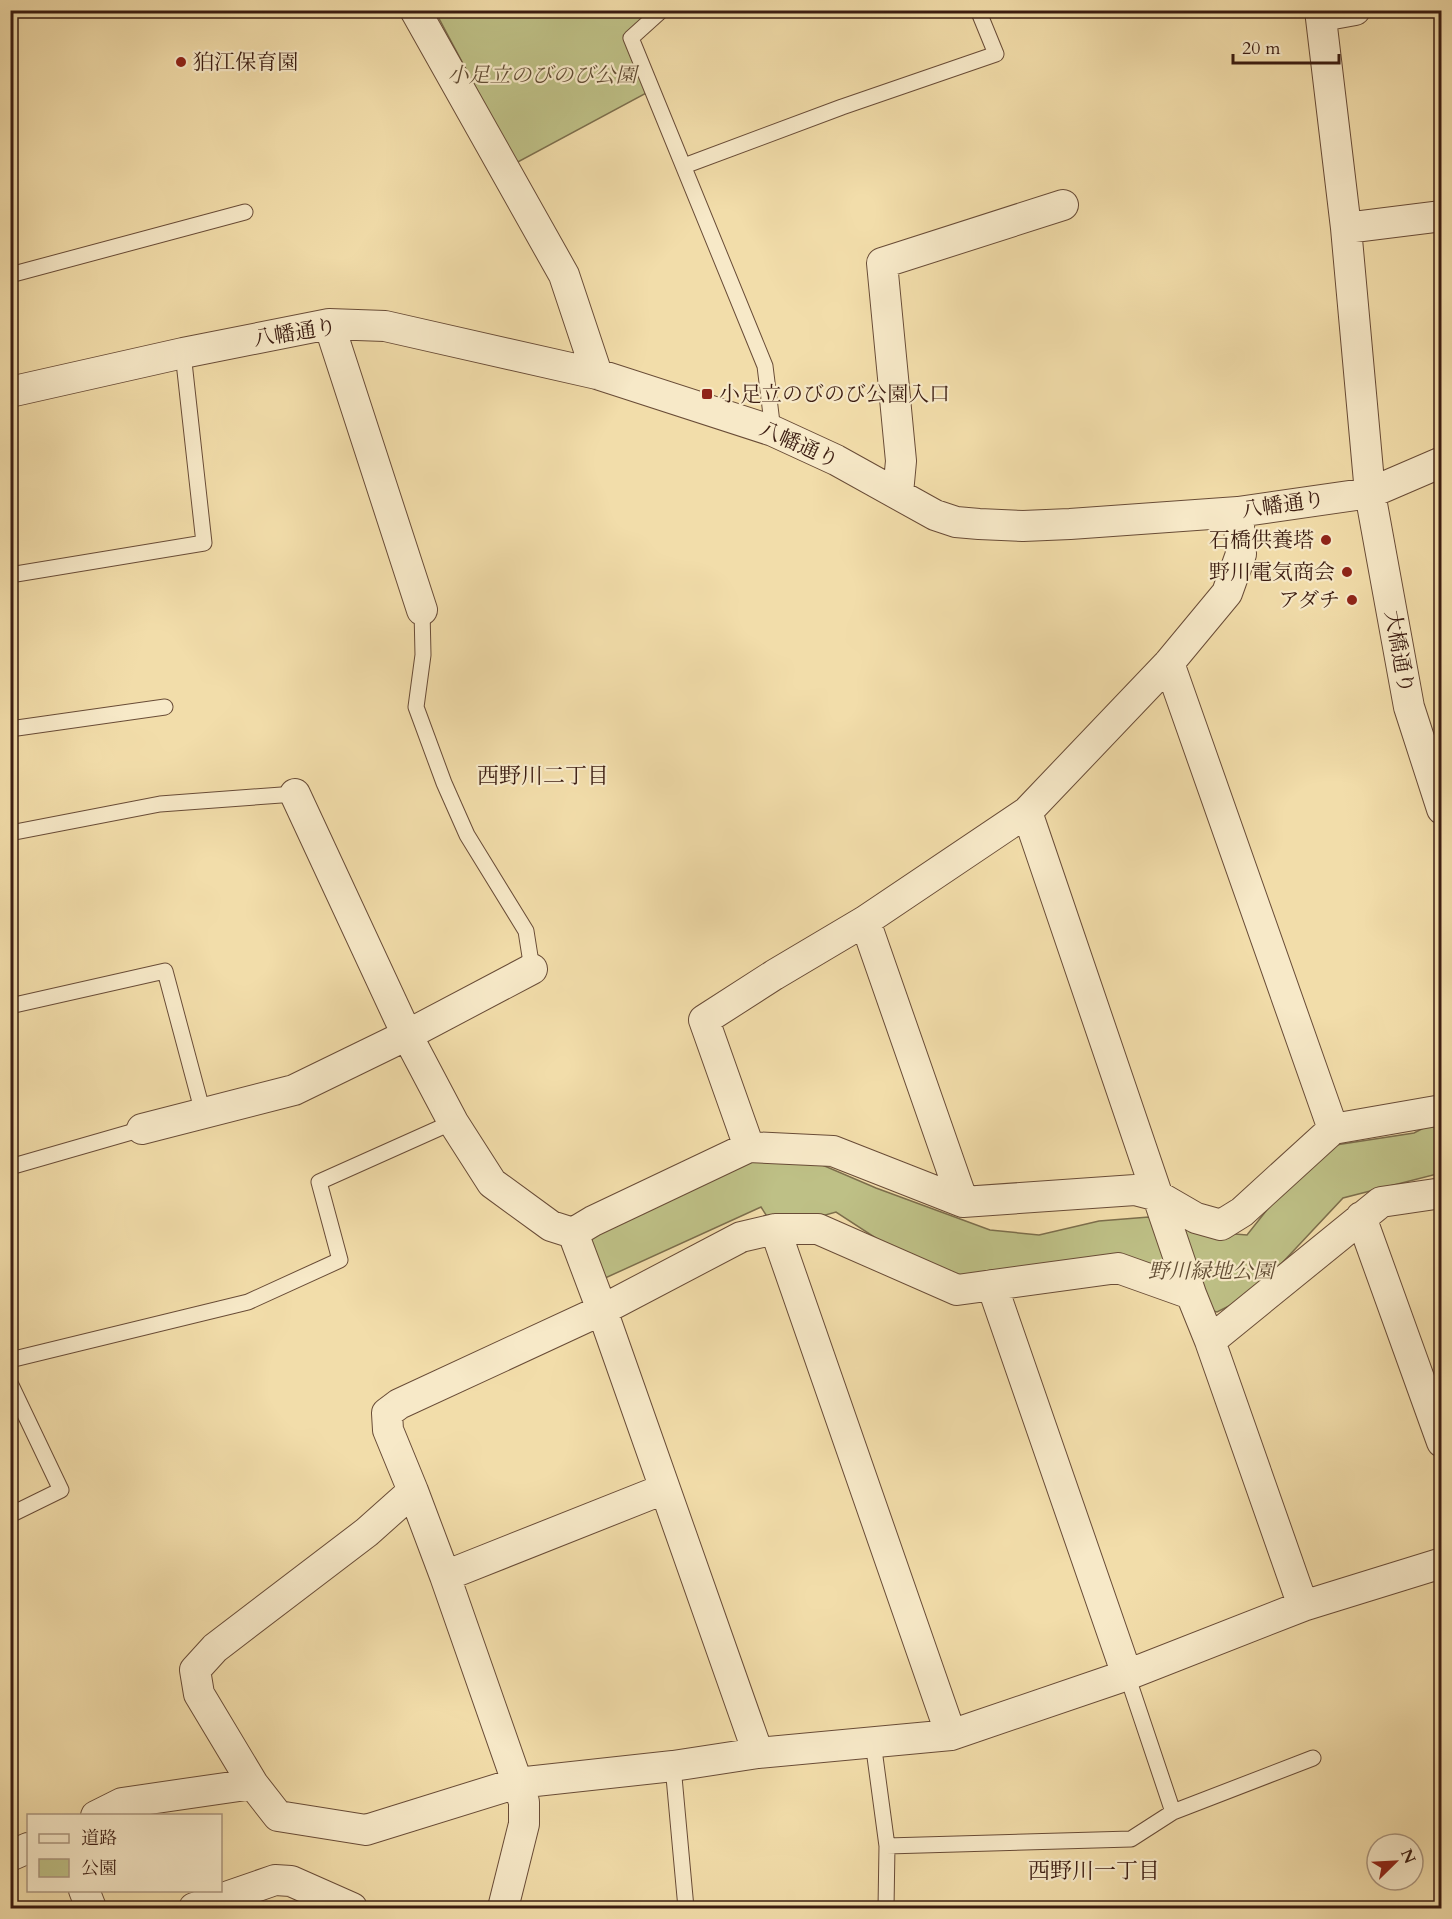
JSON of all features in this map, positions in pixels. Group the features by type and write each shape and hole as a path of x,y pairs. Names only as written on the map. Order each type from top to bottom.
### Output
{"street":[{"path":"415,10 564,275 597,374"},
{"path":"1321,14 1355,10"},
{"name":"大橋通り","path":"1321,14 1346,228 1370,493 1409,707 1442,809"},
{"path":"897,493 902,461 882,262 1063,205"},
{"path":"1346,228 1442,216"},
{"path":"329,324 422,610"},
{"name":"八幡通り","path":"13,385 329,324 385,326 597,374 772,431 836,460 935,515 956,522 979,524 1046,525 1238,512 1370,493 1442,462"},
{"path":"749,1147 704,1020 864,921 1027,812 1169,663 1227,593 1242,554 1238,512"},
{"path":"1169,663 1333,1129"},
{"path":"295,794 407,1035 453,1122 492,1182 551,1226 573,1233 593,1221 749,1147 833,1151 963,1202 1135,1190 1158,1196 1196,1218 1221,1225 1242,1212 1333,1129 1442,1110"},
{"path":"1027,812 1191,1294 1210,1341 1303,1606"},
{"path":"864,921 963,1202"},
{"path":"142,1129 294,1090 407,1035 532,969"},
{"path":"1210,1341 1381,1202 1442,1192"},
{"path":"1361,1217 1442,1442"},
{"path":"503,1908 524,1824 524,1802 445,1576 388,1430 387,1413 399,1404 602,1310 741,1238 775,1229 818,1229 957,1290 1118,1268 1191,1294"},
{"path":"775,1229 951,1735"},
{"path":"573,1233 758,1753"},
{"path":"992,1285 1127,1675"},
{"path":"445,1576 664,1489"},
{"path":"413,1491 367,1532 215,1648 195,1670 199,1694 253,1784 278,1816 366,1830 517,1783 673,1766 758,1753 951,1735 1127,1675 1303,1606 1442,1563"},
{"path":"98,1814 122,1803 253,1784"},
{"path":"10,1856 27,1848"},
{"path":"194,1908 275,1880 291,1881 352,1908"},
{"path":"85,1892 91,1908"}],"lane":[{"path":"662,10 631,38 765,366 772,431"},
{"path":"684,166 842,107 996,54 978,10"},
{"path":"10,275 244,212"},
{"path":"10,575 204,543 183,353"},
{"path":"422,610 423,655 416,707 444,783 467,835 525,931 532,969"},
{"path":"10,729 165,707"},
{"path":"10,833 159,804 295,794"},
{"path":"10,1006 165,971 203,1113"},
{"path":"10,1360 248,1302 340,1260 319,1182 453,1122"},
{"path":"10,1167 142,1129"},
{"path":"10,1383 61,1490 10,1515"},
{"path":"1127,1675 1173,1812"},
{"path":"873,1742 887,1846 886,1908"},
{"path":"887,1846 1131,1839 1173,1812 1313,1758"},
{"path":"673,1766 686,1908"}],"green space":[{"name":"小足立のびのび公園","path":"435,11 644,11 650,21 631,38 652,90 516,163"},
{"name":"野川緑地公園","path":"1441,1119 1441,1173 1343,1198 1267,1279 1235,1303 1217,1312 1181,1302 1142,1267 962,1276 908,1259 836,1212 775,1229 761,1207 603,1279 582,1231 744,1158 813,1161 876,1188 990,1230 1039,1235 1099,1221 1149,1217 1210,1232 1247,1235 1316,1148 1414,1133"}],"place":[{"name":"狛江保育園","path":"181,62"},
{"name":"小足立のびのび公園入口","path":"707,394"},
{"name":"石橋供養塔","path":"1326,540"},
{"name":"野川電気商会","path":"1347,572"},
{"name":"アダチ","path":"1352,600"}],"district":[{"name":"西野川二丁目","path":"543,776"},
{"name":"西野川一丁目","path":"1094,1871"}]}
